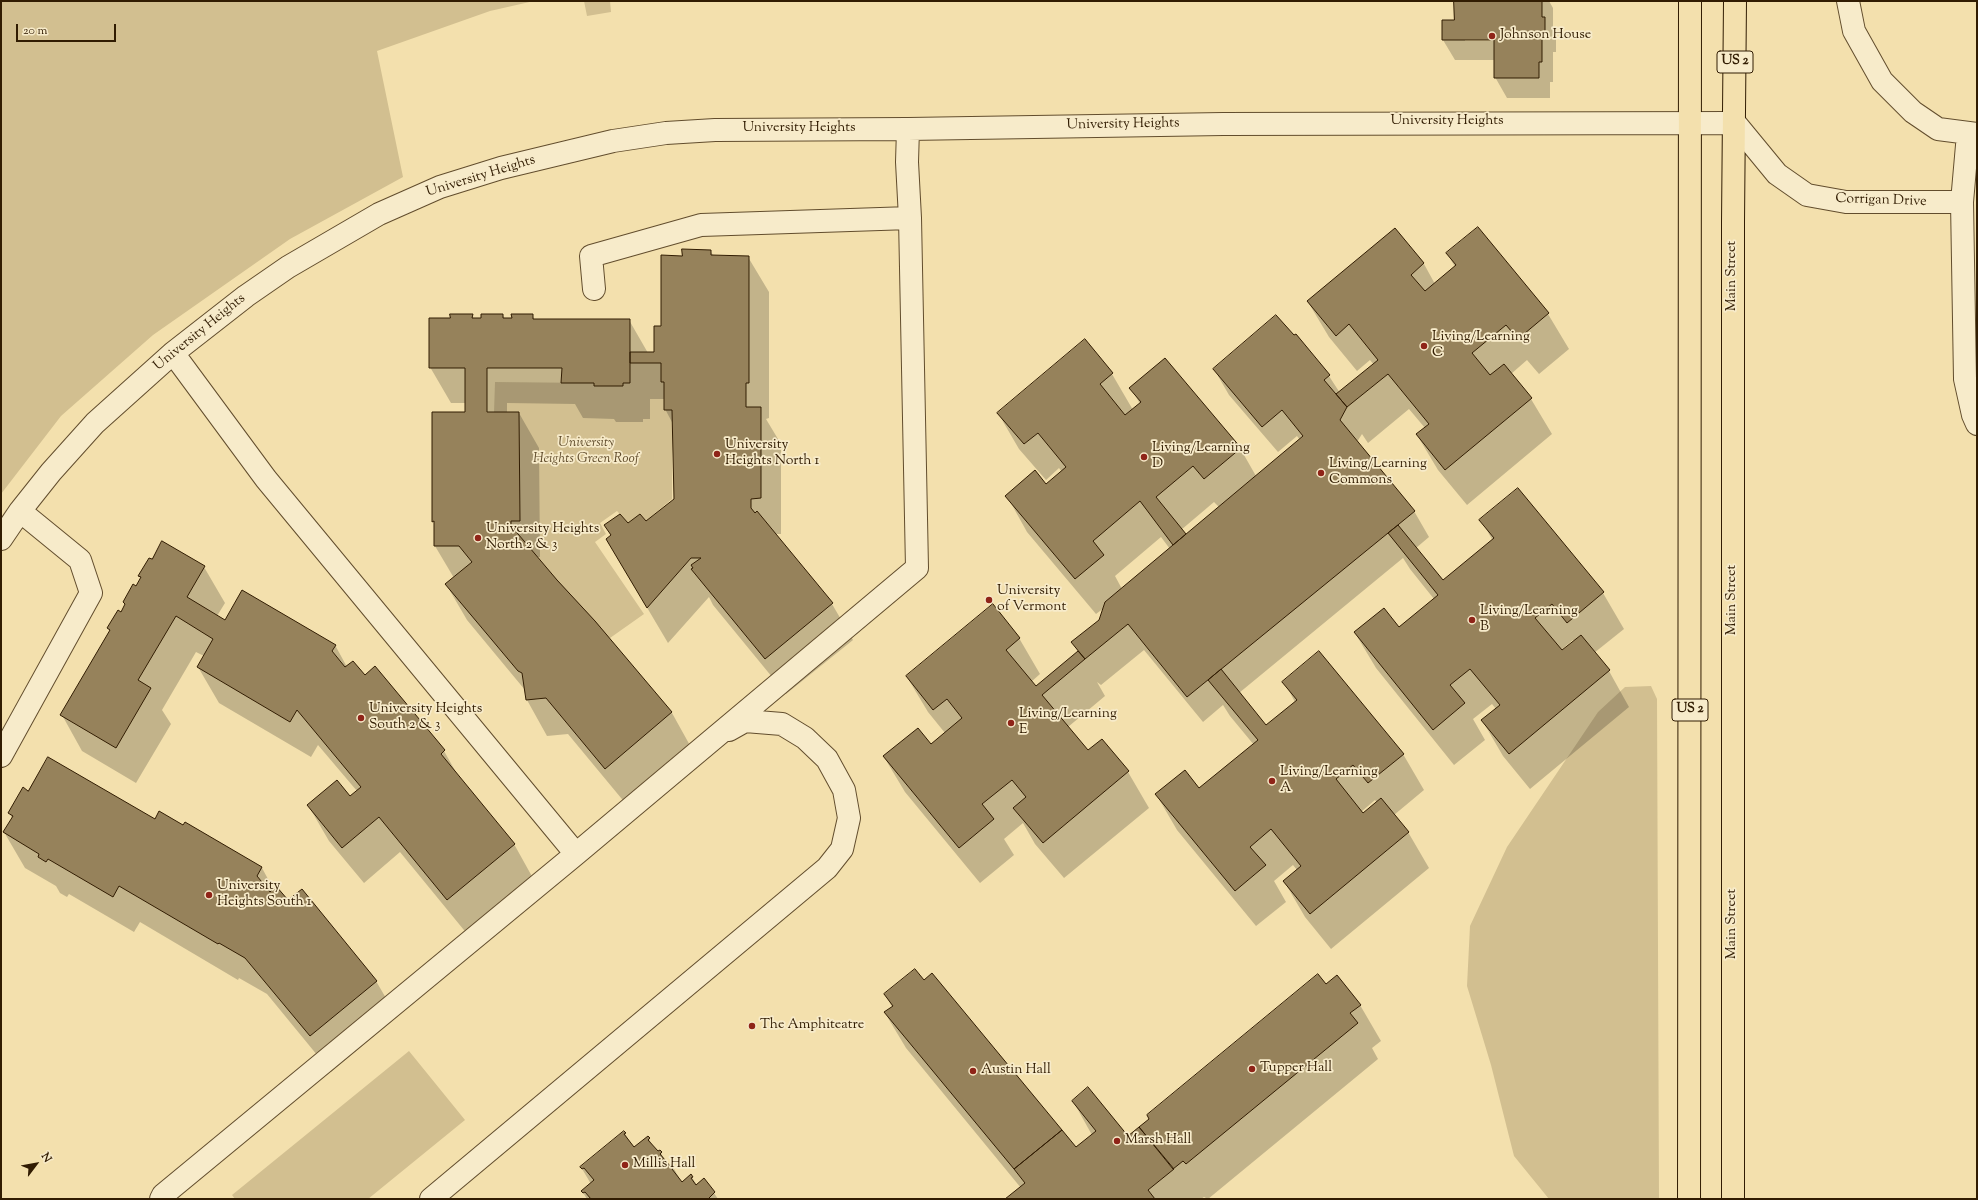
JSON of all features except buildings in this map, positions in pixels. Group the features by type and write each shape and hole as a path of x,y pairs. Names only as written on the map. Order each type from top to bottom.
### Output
{"main road":[{"name":"US 2","path":"1689,1199 1690,1"},
{"name":"Main Street","path":"1733,1199 1735,1"}],"street":[{"path":"1848,1 1854,31 1882,81 1913,112 1938,129 1973,134 1962,202 1965,379 1973,416 1977,424"},
{"name":"University Heights","path":"1,539 20,511 51,472 95,423 173,353 246,296 288,267 335,238 379,214 440,187 501,168 613,141 666,133 715,130 908,129 1223,124 1735,123"},
{"name":"Corrigan Drive","path":"1735,123 1777,174 1807,195 1846,202 1962,202"},
{"path":"161,1199 175,1185 576,854 917,568 910,218 907,162 908,129"},
{"path":"594,289 591,256 701,225 910,218"},
{"path":"173,353 266,479 576,854"},
{"path":"1,756 90,593 80,560 20,511"},
{"path":"431,1199 827,868 842,849 849,818 844,790 827,759 805,738 782,724 745,721 716,737"}],"green space":[{"path":"1,1 534,1 490,11 377,51 403,177 290,239 153,335 61,416 1,494"},
{"path":"584,1 610,1 611,12 587,16"},
{"name":"University Heights Green Roof","path":"630,363 661,363 664,382 664,409 672,410 672,499 646,521 640,514 628,523 617,511 600,523 606,534 595,542 644,614 610,638 593,624 513,528 511,530 511,521 520,521 519,412 494,412 495,382 594,383 594,386 623,386 623,383 630,383"},
{"path":"1651,686 1657,699 1659,1199 1549,1199 1514,1156 1491,1065 1467,986 1470,926 1507,847 1598,712 1625,687"},
{"path":"409,1051 465,1120 368,1199 235,1199 232,1195"}],"place":[{"name":"Johnson House","path":"1492,36"},
{"name":"Living/Learning C","path":"1424,346"},
{"name":"University Heights North 1","path":"717,454"},
{"name":"Living/Learning D","path":"1144,457"},
{"name":"Living/Learning Commons","path":"1321,473"},
{"name":"University Heights North 2 & 3","path":"478,538"},
{"name":"University of Vermont","path":"989,600"},
{"name":"Living/Learning B","path":"1472,620"},
{"name":"University Heights South 2 & 3","path":"361,718"},
{"name":"Living/Learning E","path":"1011,723"},
{"name":"Living/Learning A","path":"1272,781"},
{"name":"University Heights South 1","path":"209,895"},
{"name":"The Amphiteatre","path":"752,1026"},
{"name":"Tupper Hall","path":"1252,1069"},
{"name":"Austin Hall","path":"973,1071"},
{"name":"Marsh Hall","path":"1117,1141"},
{"name":"Millis Hall","path":"625,1165"}]}
